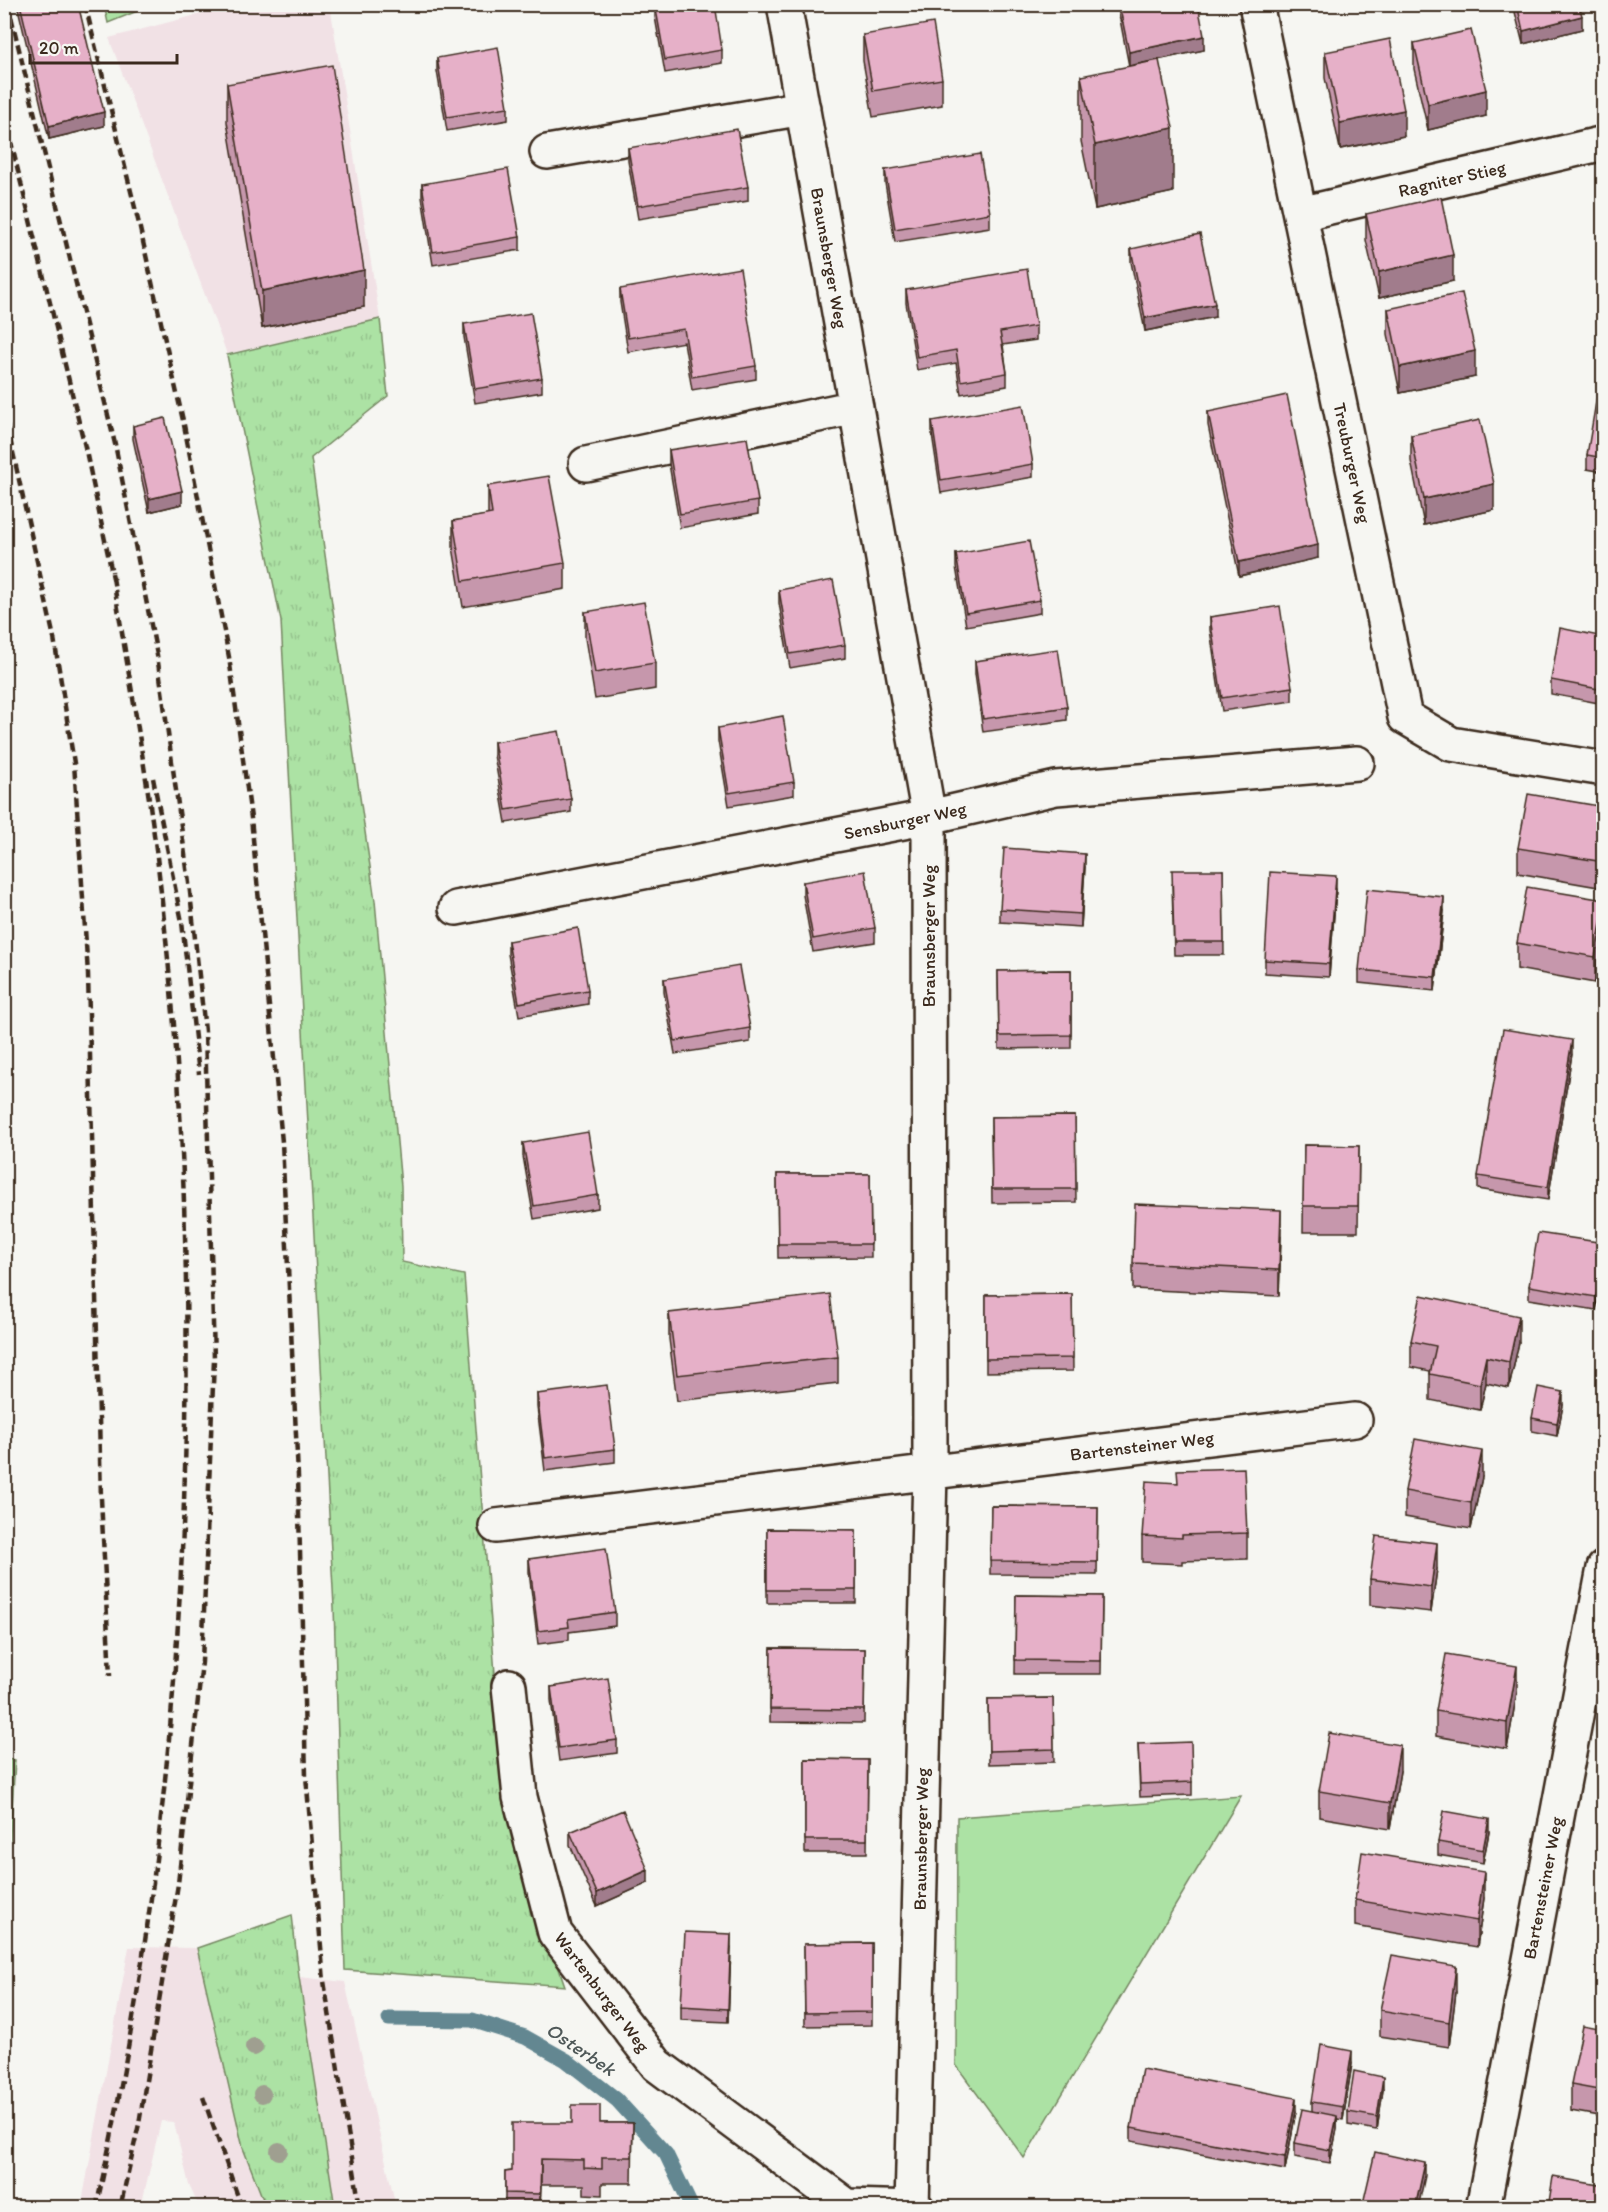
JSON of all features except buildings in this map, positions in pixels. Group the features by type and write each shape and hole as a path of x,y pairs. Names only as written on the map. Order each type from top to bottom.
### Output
{"street":[{"name":"Braunsberger Weg","path":"784,4 929,817 930,1472 915,2207"},
{"name":"Treuburger Weg","path":"1256,4 1405,717 1451,744 1604,769"},
{"path":"547,152 803,108"},
{"name":"Ragniter Stieg","path":"1300,214 1604,143"},
{"path":"586,464 856,407"},
{"name":"Sensburger Weg","path":"456,908 929,817 1056,788 1358,763"},
{"name":"Bartensteiner Weg","path":"930,1472 1355,1420"},
{"path":"496,1526 930,1472"},
{"name":"Bartensteiner Weg","path":"1483,2208 1604,1568"},
{"name":"Wartenburger Weg","path":"509,1686 520,1797 555,1933 657,2065 845,2207 915,2207"}],"shaded area":[{"path":"234,5 330,5 380,319 227,354 109,38"},
{"path":"129,1947 197,1948 243,2147 266,2207 199,2207 189,2185 174,2122 161,2121 141,2207 81,2208"},
{"path":"299,1977 345,1982 396,2207 335,2207"}],"green space":[{"path":"104,4 152,5 108,23"},
{"path":"380,319 388,396 311,458 375,901 401,1186 402,1262 464,1275 506,1815 565,1986 345,1970 334,1607 281,621 227,355"},
{"path":"4,1759 15,1760 5,1923"},
{"path":"1241,1796 1024,2158 956,2065 957,1817"},
{"path":"292,1915 299,1977 335,2207 266,2207 243,2148 197,1948"}],"waterway":[{"name":"Osterbek","path":"389,2019 472,2020 525,2037 566,2060 617,2100 666,2154 692,2208"}],"railway":[{"path":"8,4 115,444 157,655 189,883 205,1031 214,1359 202,1662 178,1884 139,2124 120,2208"},
{"path":"85,4 139,224 184,425 229,657 251,818 282,1142 298,1476 306,1776 324,1981 360,2208"},
{"path":"4,113 86,451 113,578"},
{"path":"4,412 54,638 74,763 88,974 101,1498 110,1676"},
{"path":"96,2208 124,2068 147,1926 165,1783 177,1638 184,1494 187,1350 184,1206 177,1063 168,960 152,821 112,571"},
{"path":"153,778 182,922 199,1074"},
{"path":"203,2097 242,2208"}]}
